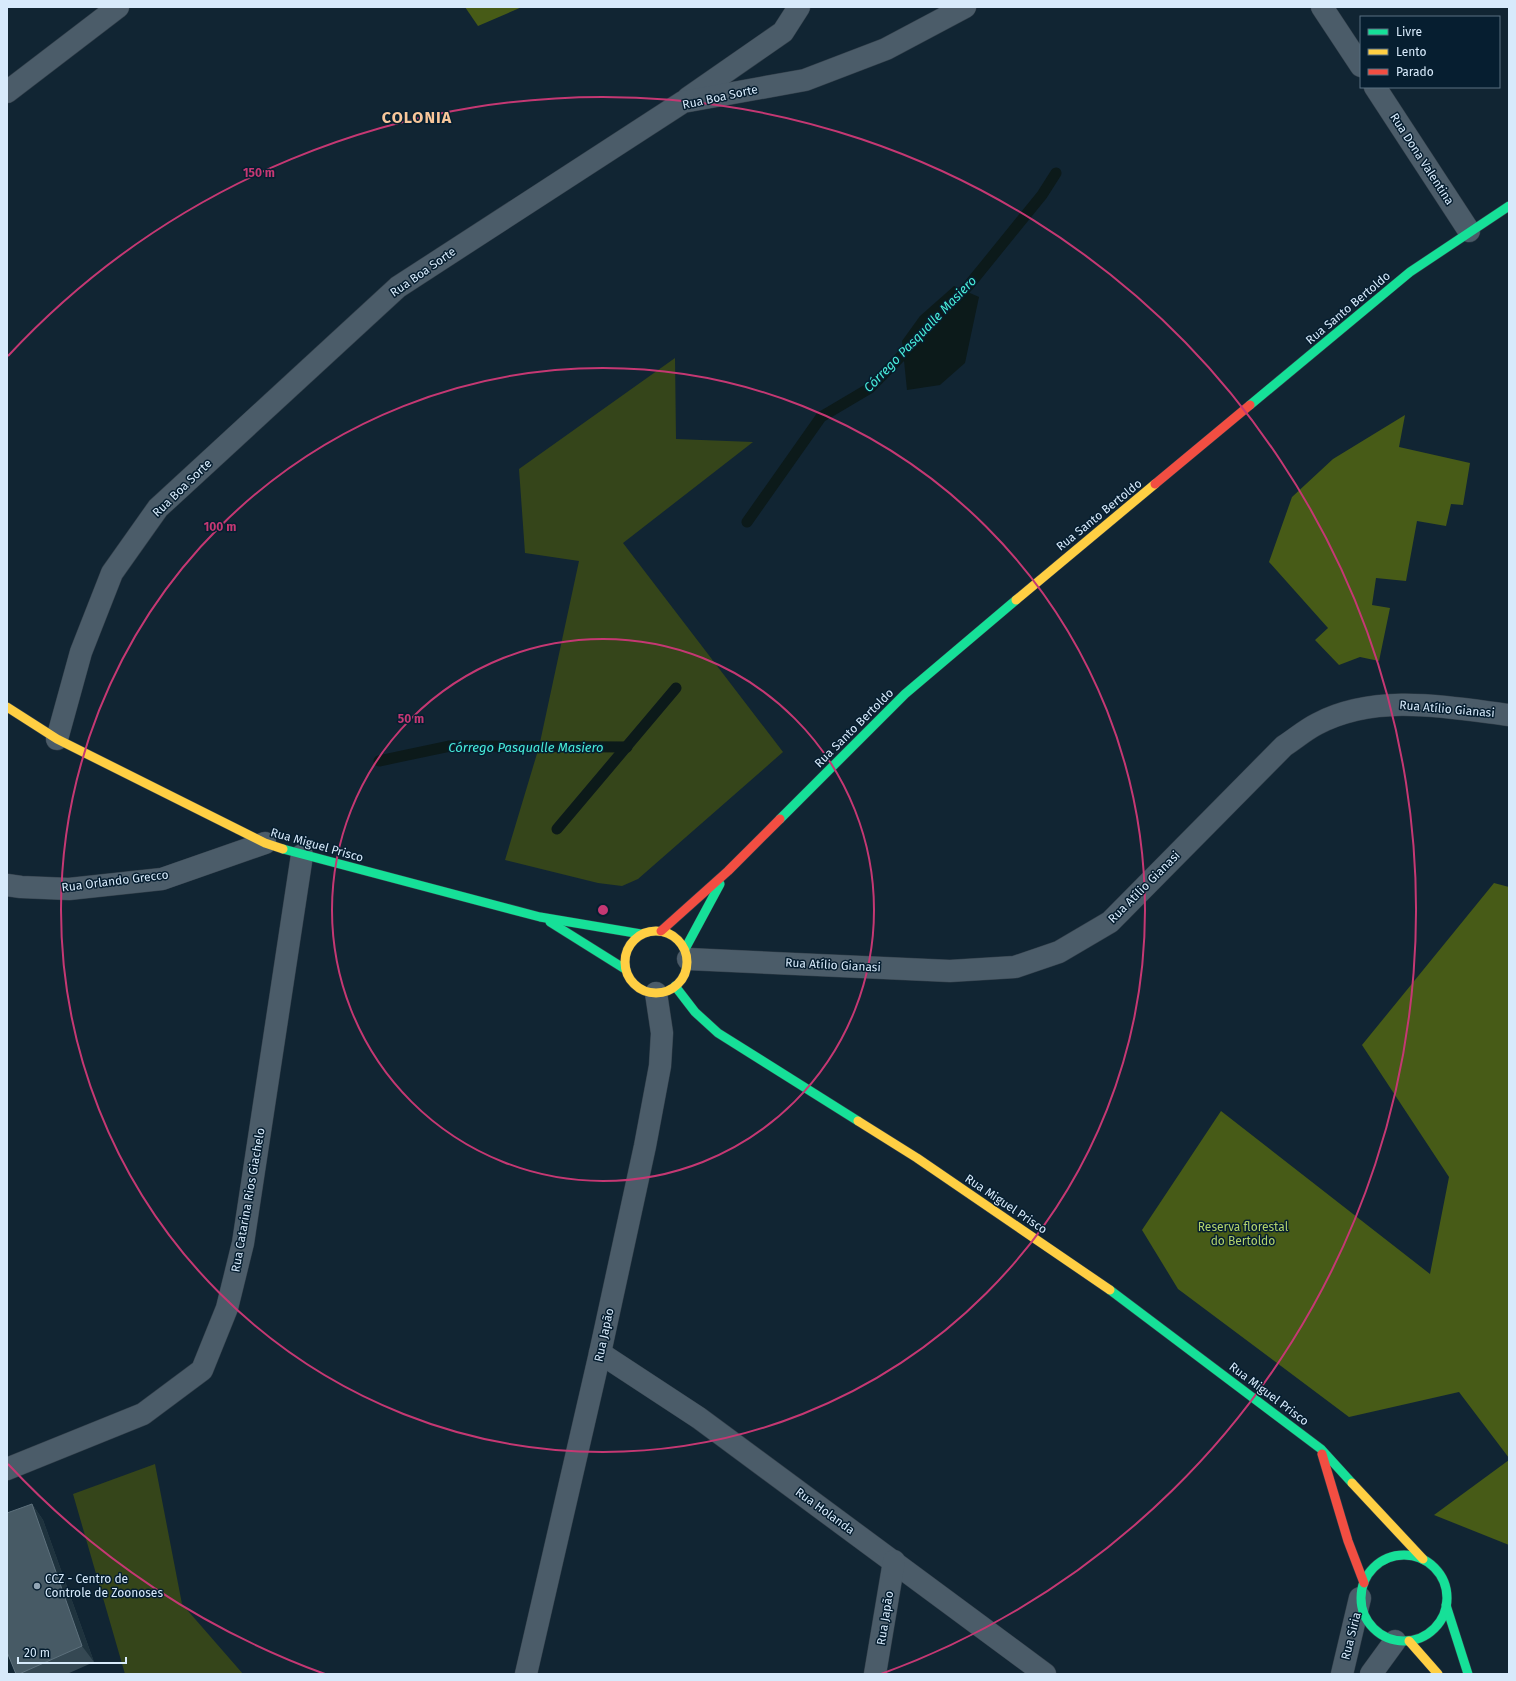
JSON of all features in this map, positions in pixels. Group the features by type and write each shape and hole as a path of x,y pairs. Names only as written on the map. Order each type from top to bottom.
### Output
{"street":[{"path":"7,92 118,7"},
{"path":"683,102 783,32 799,7"},
{"name":"Rua Boa Sorte","path":"57,739 81,652 112,573 158,508 398,287 683,102 805,80 886,49 964,7"},
{"path":"1322,7 1360,64"},
{"name":"Rua Dona Valentina","path":"1376,88 1469,231"},
{"name":"Rua Santo Bertoldo","path":"661,931 678,914 728,871 905,694 1049,572 1410,272 1469,231 1509,206"},
{"name":"Rua Atílio Gianasi","path":"686,954 950,971 1015,967 1059,952 1110,922 1284,746 1317,724 1355,710 1401,704 1509,715"},
{"name":"Rua Miguel Prisco","path":"7,707 12,712 57,739 266,843 302,855 540,917 641,934"},
{"name":"Rua Orlando Grecco","path":"7,885 21,887 69,888 162,879 266,843"},
{"name":"Rua Catarina Rios Giachelo","path":"7,1469 143,1414 202,1370 227,1308 243,1244 302,855"},
{"name":"Rua Santo Bertoldo","path":"686,954 728,871"},
{"name":"Rua Miguel Prisco","path":"540,917 625,969"},
{"path":"651,930 671,934 679,940 686,954 684,974 666,990 646,991 637,986 630,979 625,969 627,949 633,940 641,934 651,930"},
{"name":"Rua Miguel Prisco","path":"666,990 688,1006 702,1021 718,1033 918,1158 1115,1293 1321,1449 1423,1559 1434,1567 1442,1578 1446,1591 1446,1605 1442,1618 1434,1629 1423,1637 1402,1641"},
{"name":"Rua Japão","path":"526,1674 600,1352 645,1146 660,1066 666,990"},
{"name":"Rua Holanda","path":"600,1352 699,1418 1045,1674"},
{"path":"1321,1449 1362,1590 1363,1612 1370,1625 1381,1635 1402,1641 1438,1674"},
{"path":"1362,1590 1371,1570 1382,1560 1396,1556 1410,1555 1423,1559"},
{"name":"Rua Japão","path":"875,1674 894,1561"},
{"name":"Rua Siria","path":"1342,1674 1362,1590"},
{"name":"Rua Miguel Prisco","path":"1446,1605 1468,1674"},
{"path":"1371,1674 1402,1641"}],"green space":[{"path":"465,7 522,7 478,26"},
{"path":"675,358 676,439 753,442 623,543 783,752 638,879 622,886 598,883 505,860 539,747 579,561 525,553 519,469"},
{"path":"1405,415 1399,447 1470,463 1463,505 1451,504 1446,526 1417,521 1406,581 1376,578 1372,605 1390,608 1379,661 1360,657 1339,665 1315,640 1328,628 1269,562 1292,497 1333,459"},
{"name":"Reserva florestal do Bertoldo","path":"1494,883 1509,887 1509,1458 1459,1392 1349,1417 1178,1289 1142,1230 1221,1111 1430,1274 1449,1177 1362,1045"},
{"path":"1509,1460 1509,1545 1434,1515"},
{"path":"155,1464 182,1604 243,1674 125,1674 73,1494"}],"water":[{"path":"954,286 979,297 965,363 940,385 907,390 902,341 920,316"}],"building":[{"name":"CCZ - Centro de Controle de Zoonoses","path":"32,1504 82,1646 16,1674 7,1652 7,1513"}],"waterway":[{"name":"Córrego Pasqualle Masiero","path":"954,301 969,285 1042,195 1056,173"},
{"name":"Córrego Pasqualle Masiero","path":"747,522 821,417 870,388 913,344"},
{"name":"Córrego Pasqualle Masiero","path":"557,829 676,688"},
{"name":"Córrego Pasqualle Masiero","path":"379,761 450,746 627,747"}],"traffic: fast":[{"path":"1250,405 1410,272 1509,206"},
{"path":"780,819 905,694 1016,600"},
{"path":"283,849 540,917 641,934"},
{"path":"685,949 720,884"},
{"path":"550,922 625,969"},
{"path":"675,986 695,1012 718,1033 858,1121"},
{"path":"1110,1290 1321,1449 1352,1483"},
{"path":"1404,1555 1420,1558 1428,1562 1440,1574 1444,1582 1447,1598 1444,1614 1440,1622 1428,1634 1420,1638 1404,1641 1388,1638 1380,1634 1368,1622 1364,1614 1361,1598 1364,1582 1368,1574 1380,1562 1388,1558 1404,1555"},
{"path":"1446,1605 1468,1674"}],"traffic: slow":[{"path":"1016,600 1155,484"},
{"path":"7,707 57,739 265,843 283,849"},
{"path":"650,931 662,931 678,940 685,950 687,962 685,974 678,984 662,993 650,993 639,988 630,979 625,968 625,956 630,945 639,936 650,931"},
{"path":"858,1121 917,1158 1110,1290"},
{"path":"1352,1483 1423,1559"},
{"path":"1409,1641 1438,1674"}],"traffic: jam":[{"path":"1155,484 1250,405"},
{"path":"661,931 728,871 780,819"},
{"path":"1322,1454 1348,1541 1364,1583"}],"place":[{"name":"CCZ - Centro de Controle de Zoonoses","path":"37,1586"}],"district":[{"name":"COLONIA","path":"417,117"}]}
